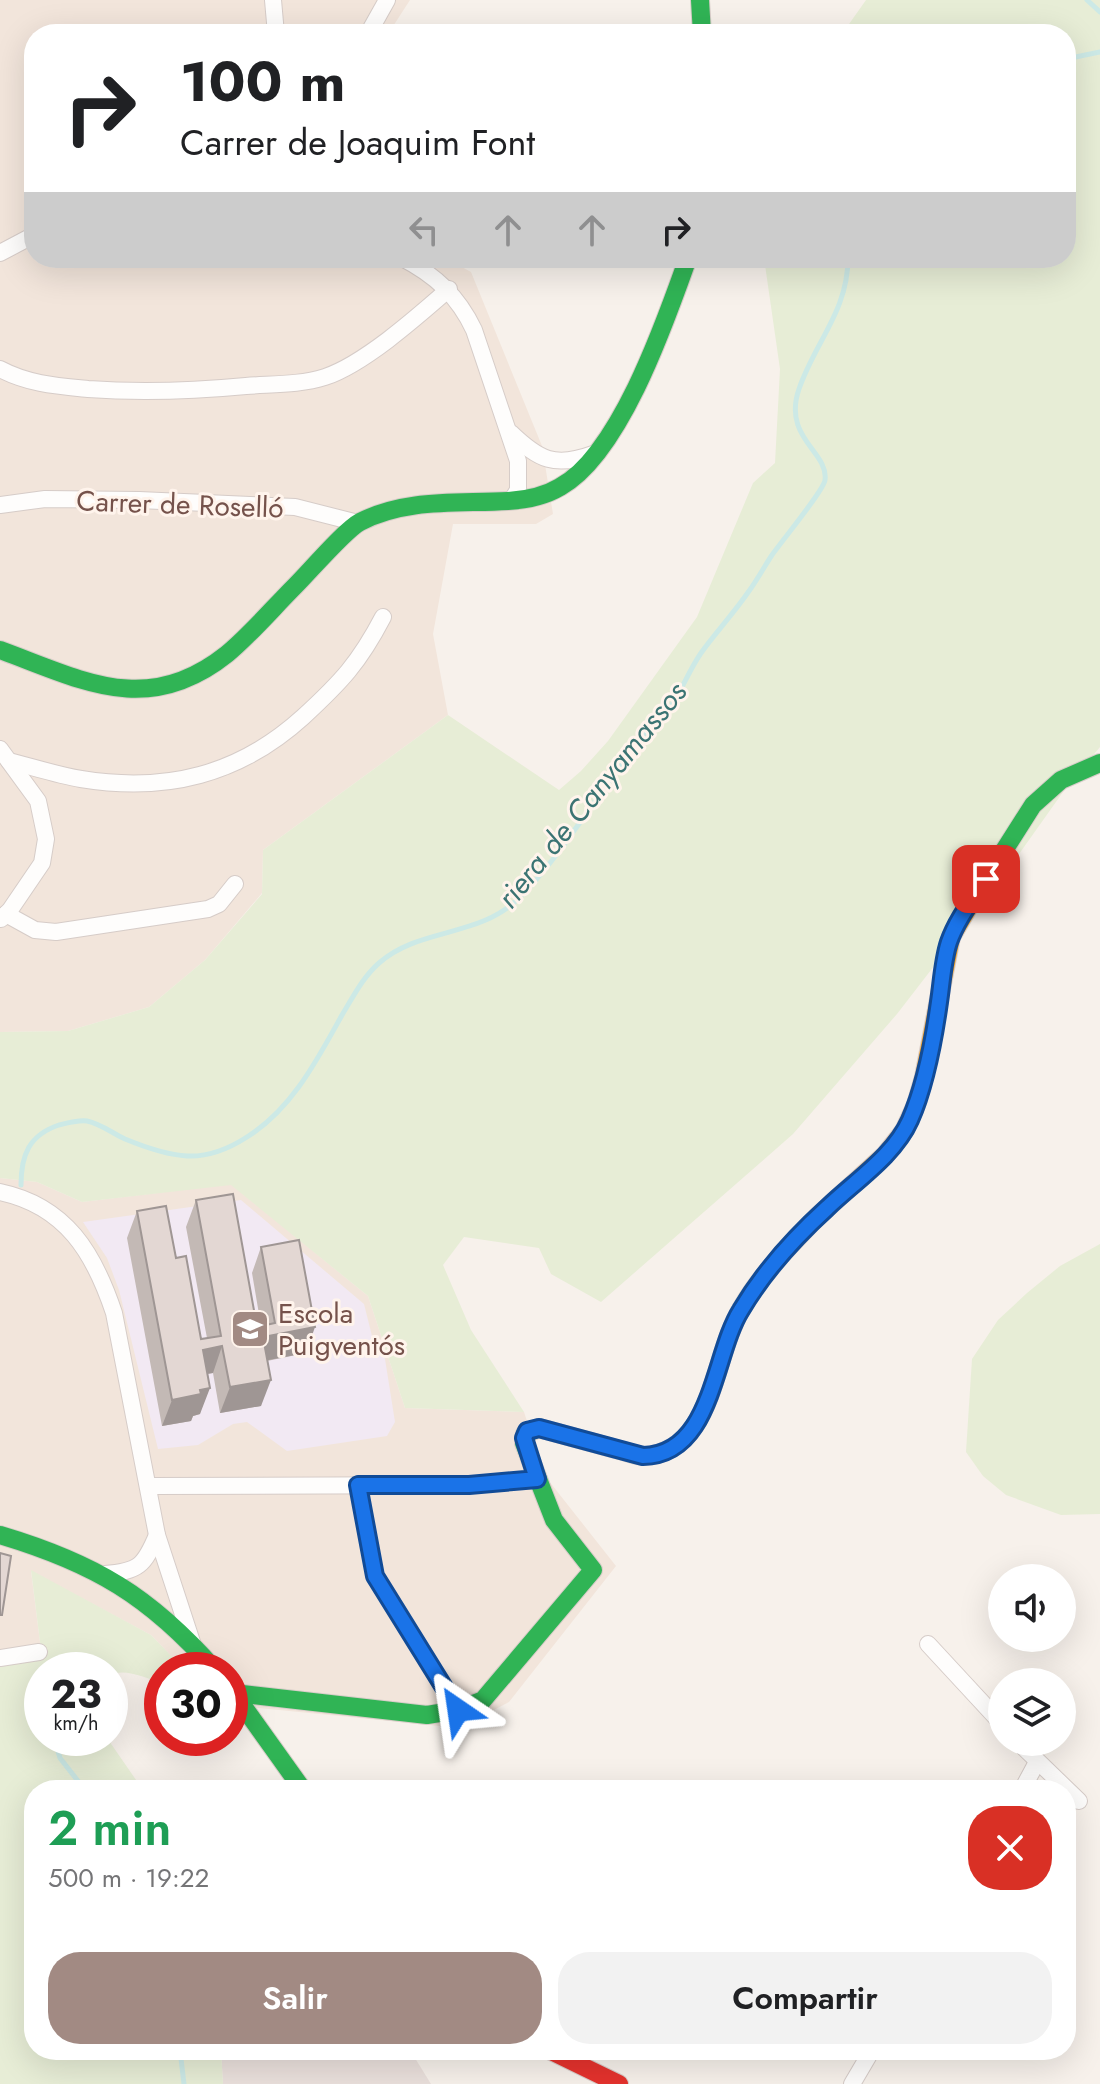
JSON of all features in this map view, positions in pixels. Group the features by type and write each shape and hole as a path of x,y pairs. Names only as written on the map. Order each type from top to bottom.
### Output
{"street":[{"path":"273,0 275,24"},
{"path":"374,24 387,0"},
{"path":"700,0 701,24"},
{"path":"0,253 24,240"},
{"path":"421,268 449,289 474,330 518,461 518,490 511,501"},
{"path":"0,650 94,685 120,690 144,691 185,682 227,654 358,523 404,507 430,502 511,501 538,496 561,487 597,453 620,416 657,344 684,268"},
{"path":"0,369 28,381 50,385 132,392 185,391 312,380 354,361 407,326 449,289"},
{"path":"507,429 531,452 552,461 573,462 597,453"},
{"name":"Carrer de Roselló","path":"0,505 45,499 295,507 358,523"},
{"path":"5,755 80,779 116,783 162,783 198,777 228,767 284,734 339,683 366,649 383,617"},
{"path":"5,755 38,801 46,839 42,863 3,917 35,930 56,932 208,909 219,904 235,884"},
{"path":"248,1693 427,1715 458,1710 483,1700 593,1570 554,1520 524,1443 525,1434 539,1428 643,1456 659,1454 685,1438 712,1389 732,1324 763,1277 787,1247 867,1172 906,1129 919,1094 938,1009 947,947 955,928 1033,805 1061,780 1100,763"},
{"path":"0,1192 38,1206 57,1217 73,1231 94,1263 114,1313 150,1486 157,1535 193,1643"},
{"path":"150,1486 469,1485 537,1479"},
{"path":"358,1485 375,1576 458,1710"},
{"path":"0,1535 39,1545 105,1574 168,1618 200,1652"},
{"path":"105,1574 128,1572 141,1565 157,1535"},
{"path":"928,1644 988,1709"},
{"path":"0,1658 24,1654"},
{"path":"248,1713 296,1780"},
{"path":"1031,1756 1056,1780"},
{"path":"1027,1780 1037,1762"},
{"path":"1076,1798 1079,1801"},
{"path":"570,2060 619,2084"},
{"path":"852,2084 866,2060"}],"shaded area":[{"path":"0,0 410,0 394,24 24,24 24,268 464,268 471,272 542,446 553,514 536,524 453,524 433,634 448,715 263,850 262,893 205,960 149,1007 68,1031 0,1032"},
{"path":"0,1178 37,1182 82,1202 231,1184 368,1296 405,1408 524,1412 545,1476 616,1566 509,1702 460,1728 248,1707 248,1652 168,1652 151,1635 31,1571 41,1652 24,1652 24,1661 0,1665"},
{"name":"Escola Puigventós","path":"241,1200 364,1304 372,1336 385,1359 395,1422 387,1436 287,1451 247,1422 233,1424 198,1445 158,1449 119,1290 107,1258 83,1222"},
{"path":"222,2060 416,2060 431,2084 223,2084"}],"green space":[{"path":"866,0 1100,0 1100,747 1068,785 1002,878 897,1014 793,1134 601,1302 551,1274 539,1248 464,1237 443,1265 471,1330 524,1412 405,1408 368,1296 231,1185 82,1202 37,1182 0,1178 0,1032 68,1031 149,1007 205,960 262,894 263,850 448,715 559,790 581,771 608,741 697,617 753,483 775,463 780,369 765,268 1076,268 1076,24 849,24"},
{"path":"1100,1244 1100,1514 1061,1515 1006,1495 983,1476 966,1452 972,1359 998,1320 1027,1293 1060,1266"},
{"path":"31,1570 151,1635 168,1652 144,1652 144,1677 129,1673 128,1652 41,1652"},
{"path":"24,1661 24,1756 119,1756 136,1780 24,1780 24,2060 222,2060 223,2084 0,2084 0,1665"}],"building":[{"path":"233,1194 257,1327 275,1323 261,1247 299,1240 315,1327 263,1337 271,1380 230,1387 222,1346 203,1350 210,1388 200,1390 201,1394 172,1400 137,1211 166,1206 176,1258 186,1256 201,1339 221,1336 196,1200"},
{"path":"0,1553 11,1556 2,1615 0,1615"}],"waterway":[{"name":"riera de Canyamassos","path":"1087,0 1100,12"},
{"name":"riera de Canyamassos","path":"1076,57 1100,52"},
{"name":"riera de Canyamassos","path":"21,1185 25,1155 34,1140 59,1125 92,1122 132,1142 180,1155 211,1153 240,1141 263,1126 290,1098 313,1066 368,974 379,963 413,943 486,920 503,911 533,883 630,753 671,707 701,653 823,486 824,470 801,432 795,406 806,372 837,310 847,268"},
{"name":"riera de Canyamassos","path":"59,1756 77,1780"},
{"name":"riera de Canyamassos","path":"181,2060 184,2084"}],"traffic: fast":[{"path":"700,0 701,24"},
{"path":"0,650 59,672 114,687 142,689 169,685 198,673 227,654 360,522 396,509 521,500 560,487 582,470 621,416 654,349 684,268"},
{"path":"977,893 1033,805 1061,780 1100,763"},
{"path":"248,1695 427,1715 458,1710 483,1700 593,1570 554,1520 524,1443 525,1434 539,1428 645,1456 666,1451 682,1440 705,1407 725,1346 742,1308 783,1253"},
{"path":"0,1535 64,1558 118,1585 167,1622 198,1652"},
{"path":"248,1713 296,1780"}],"traffic: slow":[{"path":"783,1253 885,1155 904,1131 924,1077 951,937 977,893"}],"traffic: jam":[{"path":"570,2060 619,2084"}],"place":[{"name":"Escola Puigventós","path":"250,1329"}],"route":[{"path":"458,1710 375,1576 358,1485 469,1485 537,1479 524,1438 527,1431 539,1428 630,1455 643,1456 659,1454 685,1438 712,1389 732,1324 763,1277 787,1247 867,1172 906,1129 919,1094 938,1009 947,947 955,928 986,879"}]}
